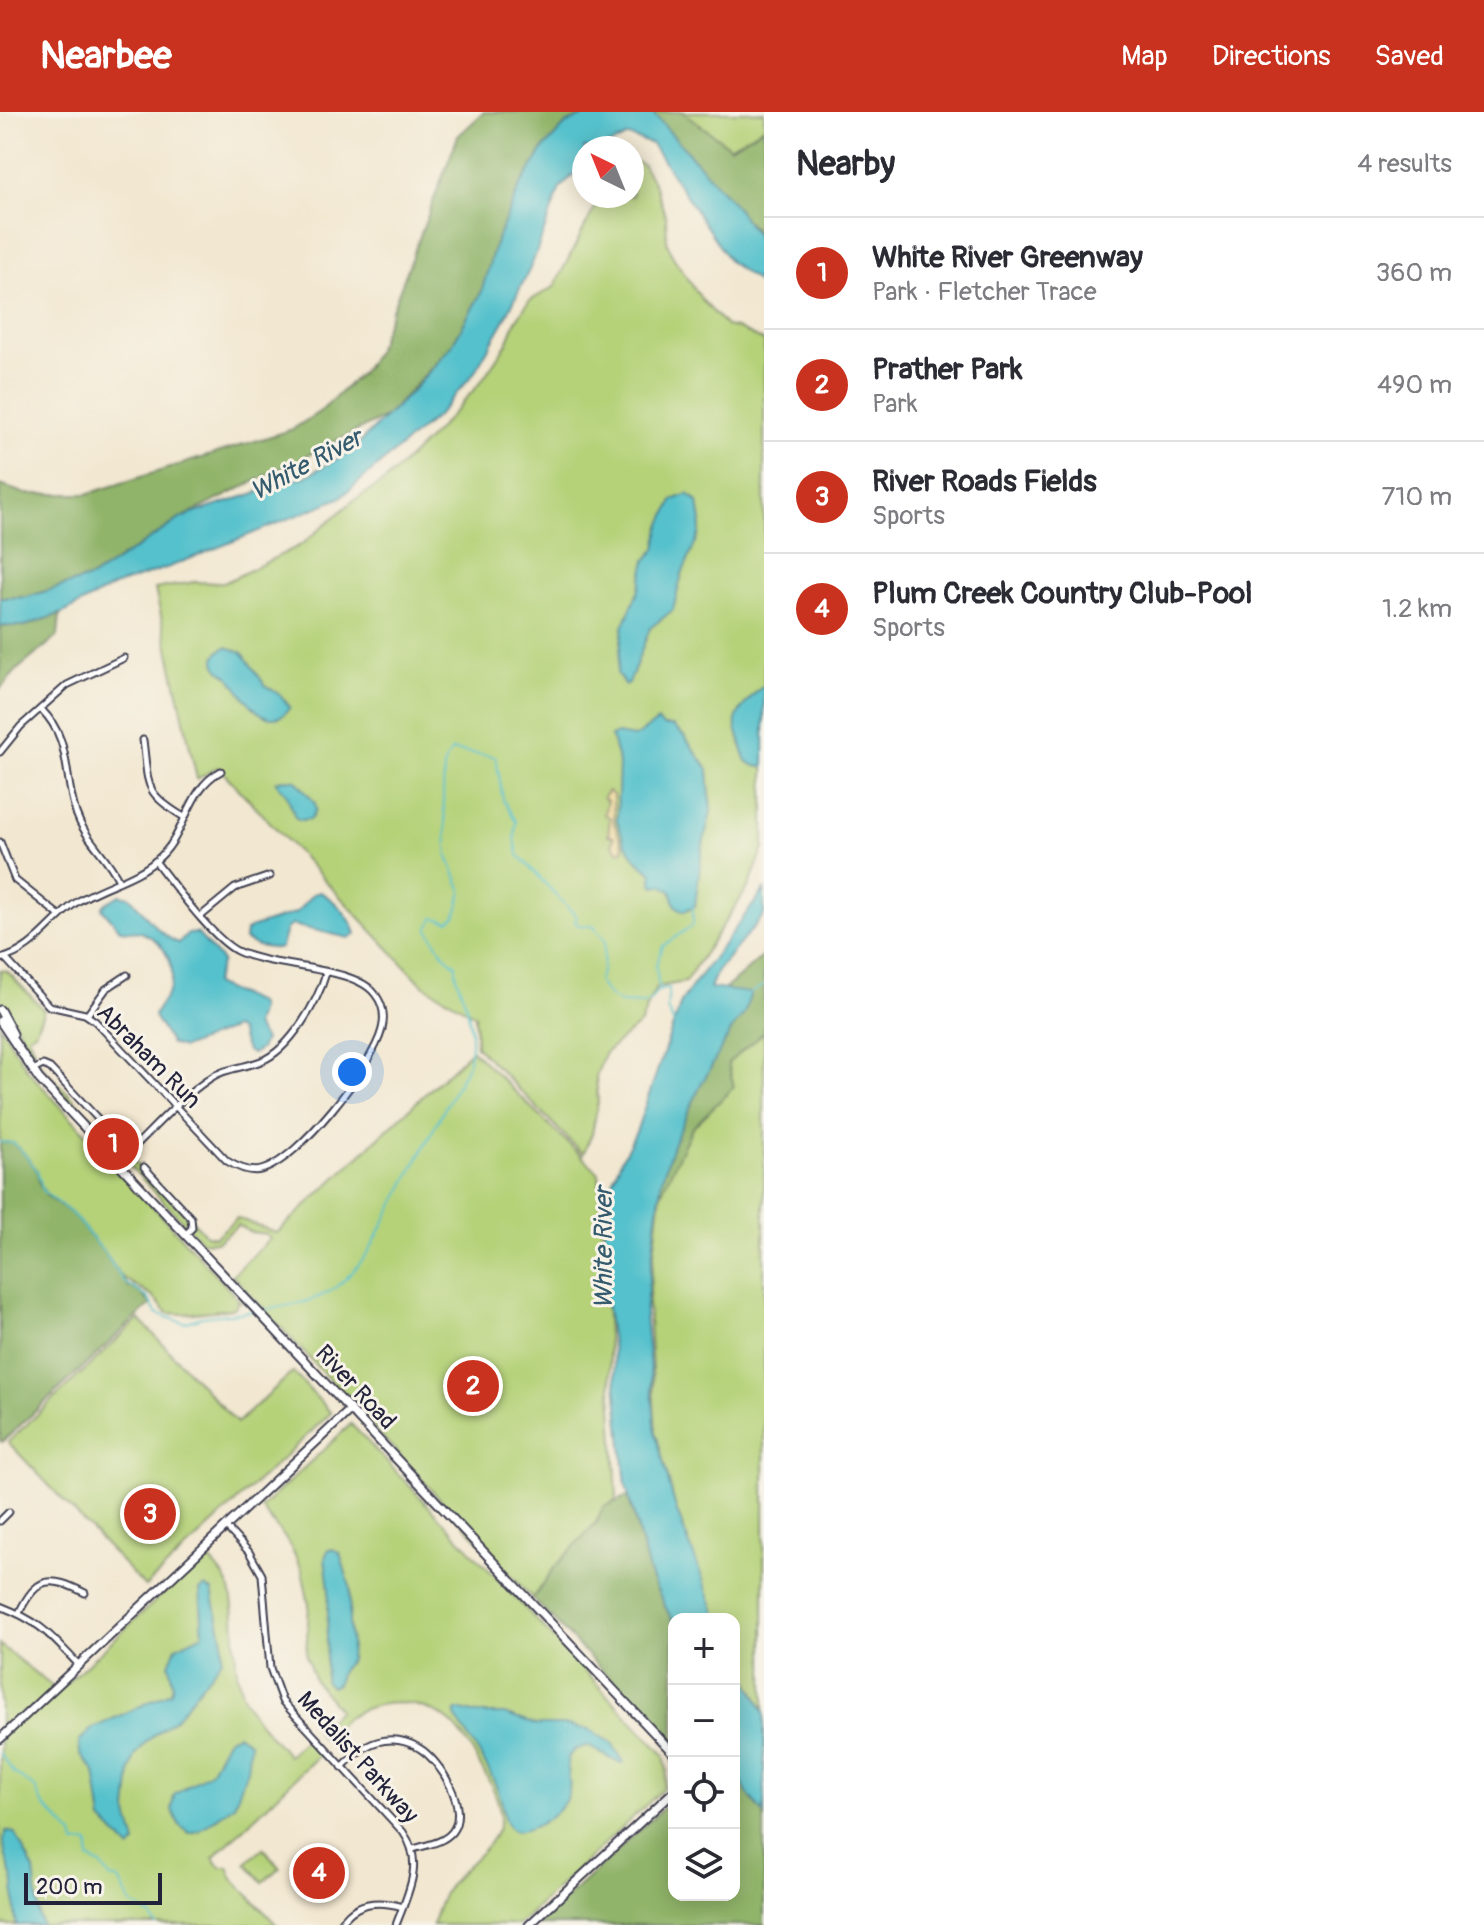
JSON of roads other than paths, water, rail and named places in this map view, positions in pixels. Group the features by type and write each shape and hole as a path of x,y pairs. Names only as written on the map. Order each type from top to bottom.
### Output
{"street":[{"path":"0,752 8,740 67,685 124,658"},
{"path":"41,709 60,734 80,824 91,842 112,865 119,881"},
{"path":"143,740 152,791 161,804 184,817"},
{"path":"3,959 29,946 83,898 155,861 175,838 196,795 221,771"},
{"path":"0,842 15,880 60,916"},
{"path":"118,1163 215,1074 266,1059 283,1045 307,1015 326,973 240,952 225,943 155,861"},
{"path":"201,916 235,888 270,876"},
{"name":"Abraham Run","path":"3,959 49,1006 87,1015 95,1021 233,1165 256,1171 272,1166 338,1105 382,1029 382,1008 371,989 357,980 326,973"},
{"path":"87,1015 100,995 127,975"},
{"name":"River Road","path":"0,1010 32,1071 668,1748"},
{"name":"River Road","path":"0,1021 16,1043"},
{"path":"32,1071 43,1065 50,1068 116,1138"},
{"path":"144,1167 191,1218 192,1228 185,1235"},
{"path":"2,1737 350,1410"},
{"path":"0,1521 9,1512"},
{"name":"Medalist Parkway","path":"226,1527 249,1552 262,1575 270,1668 277,1691 290,1712 403,1832 413,1849 414,1877 396,1925"},
{"path":"19,1613 29,1592 48,1581 65,1583 85,1593"},
{"path":"0,1606 40,1625 79,1665"},
{"path":"342,1767 368,1746 386,1740 410,1744 431,1758 454,1795 459,1814 454,1828 445,1838 413,1849"},
{"path":"529,1925 668,1796"},
{"path":"342,1922 352,1910 363,1905 385,1903 403,1907"}],"water":[{"path":"592,112 652,112 733,203 764,246 764,291 756,281 730,262 652,144 644,141 644,136 572,136 572,176 560,188 532,264 474,373 438,415 340,498 172,566 114,586 65,612 25,626 0,626 0,598 27,597 92,577 183,517 306,476 351,451 415,388 452,345 481,293 495,244 520,186 544,148 566,124"},
{"path":"688,494 698,502 699,535 682,574 673,610 650,628 629,683 625,685 617,674 623,627 639,589 646,560 656,549 660,528 673,500"},
{"path":"226,647 242,652 265,685 280,695 290,707 282,715 274,718 258,711 217,667 215,656"},
{"path":"764,685 764,767 747,761 736,723 744,706"},
{"path":"658,721 663,726 673,726 684,736 708,769 711,812 702,849 695,906 684,911 676,906 671,891 662,885 652,884 652,873 637,860 625,843 617,821 619,763 611,736 635,737"},
{"path":"296,780 315,803 316,810 311,819 295,817 287,795 276,782"},
{"path":"764,890 764,915 717,971 710,988 751,993 744,1014 732,1029 699,1089 674,1142 662,1178 645,1313 656,1434 676,1509 716,1613 668,1613 651,1578 626,1486 601,1266 610,1187 636,1132 682,1000"},
{"path":"320,892 342,910 356,934 349,938 292,925 286,929 278,949 257,946 245,940 246,931 250,928 296,913 313,894"},
{"path":"120,895 130,897 158,929 179,943 188,934 197,933 222,961 214,984 258,1003 260,1009 255,1025 264,1040 260,1049 252,1054 247,1051 239,1031 234,1028 183,1048 171,1044 154,1016 167,996 172,980 168,956 152,938 139,932 120,930 102,908"},
{"path":"328,1550 340,1553 350,1587 351,1645 350,1660 341,1671 337,1684 331,1687 325,1681 329,1589 325,1558"},
{"path":"205,1587 212,1591 223,1641 222,1659 177,1717 147,1741 135,1756 127,1811 136,1843 130,1849 102,1820 95,1772 80,1754 79,1741 93,1728 171,1692 173,1684 169,1664 176,1647 203,1634 200,1590"},
{"path":"740,1664 764,1712 764,1814 740,1778"},
{"path":"456,1711 477,1714 504,1714 536,1725 568,1725 590,1730 612,1744 624,1762 621,1764 588,1746 574,1750 568,1757 569,1790 562,1806 540,1824 515,1832 505,1822 501,1800 487,1767 455,1716"},
{"path":"237,1734 250,1743 247,1770 234,1805 199,1831 189,1833 180,1826 172,1810 174,1795 210,1772 228,1738"},
{"path":"6,1831 15,1833 34,1870 42,1925 17,1925 14,1885 4,1849"},
{"path":"320,1856 338,1871 315,1892 299,1875"}],"waterway":[{"path":"262,1310 297,1304 323,1295 335,1288 357,1266 369,1251 467,1066 471,1026 456,965 444,955 428,929 434,918 449,921 456,916 462,891 448,857 443,797 444,764 452,750 496,757 503,800 516,821 518,855 577,917 575,922 578,925 593,926 605,940 603,968 598,981 609,996 620,1003 644,1004 657,991 669,988 667,1009 674,1024"},
{"path":"659,989 656,966 663,946 693,925 693,908"},
{"path":"751,993 764,985"},
{"path":"0,1142 13,1143 22,1151 37,1170 43,1191 71,1213 104,1252 124,1282 148,1298 156,1313 184,1323 202,1317 256,1311"},
{"path":"0,1753 14,1773 36,1789 41,1802 73,1835 75,1844 89,1843 89,1859 101,1865 110,1878 119,1880 131,1904 150,1915 156,1925"}],"place":[{"name":"White River Greenway","path":"113,1144"},
{"name":"Prather Park","path":"473,1386"},
{"name":"River Roads Fields","path":"150,1514"},
{"name":"Plum Creek Country Club-Pool","path":"319,1873"}],"water label":[{"name":"White River","path":"306,464"},
{"name":"White River","path":"603,1248"}]}
